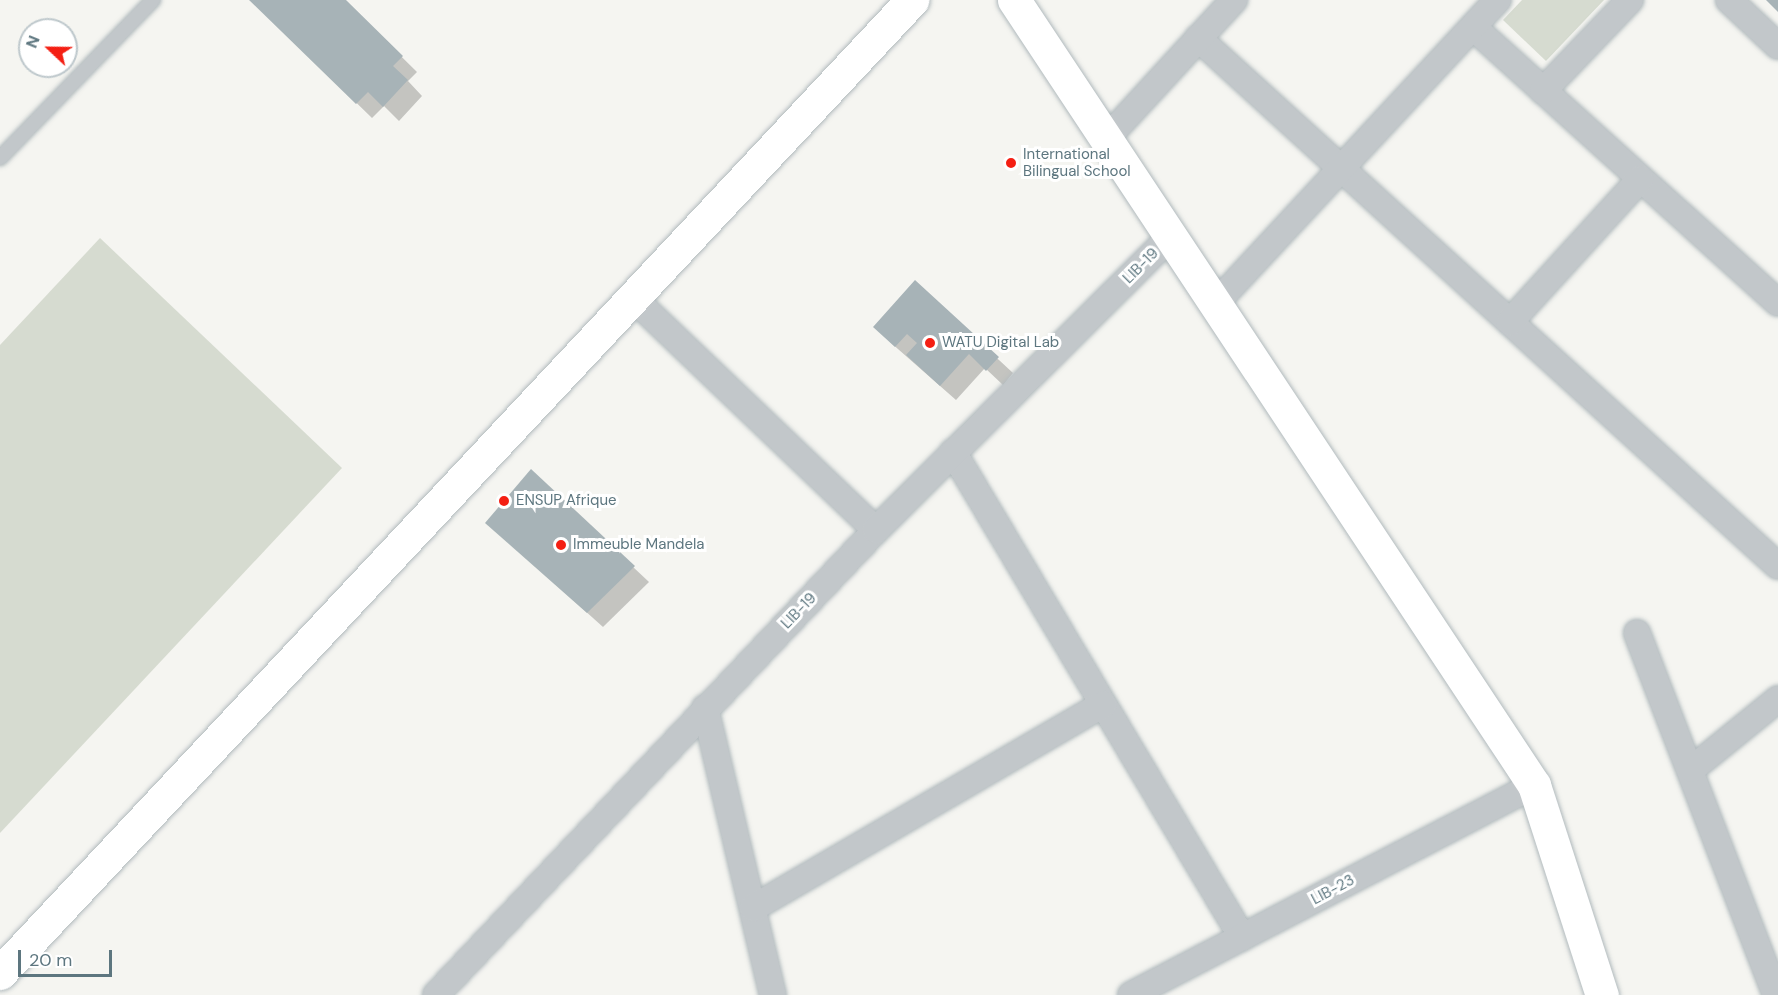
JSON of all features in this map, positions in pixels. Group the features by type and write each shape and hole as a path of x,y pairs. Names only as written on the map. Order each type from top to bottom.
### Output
{"street":[{"path":"0,973 912,0"},
{"path":"1014,0 1534,784 1602,995"},
{"path":"1107,138 1234,0"},
{"path":"1216,303 1498,0"},
{"path":"1543,91 1630,0"},
{"path":"1738,3 1778,46"},
{"path":"1473,27 1778,303"},
{"path":"1198,38 1778,566"},
{"path":"1510,322 1640,179"},
{"name":"LIB-19","path":"436,995 705,708 876,531 1172,236"},
{"path":"633,298 876,531"},
{"path":"953,452 1242,937"},
{"path":"1637,633 1692,769 1776,995"},
{"path":"1692,769 1778,699"},
{"path":"753,908 1103,704"},
{"path":"705,708 773,995"},
{"name":"LIB-23","path":"1131,995 1534,784"}],"lane":[{"path":"0,158 153,0"}],"shaded area":[{"path":"1522,0 1604,0 1546,61 1503,20"},
{"path":"100,238 342,468 0,833 0,345"}],"building":[{"path":"249,0 346,0 403,56 393,66 408,80 383,107 368,92 356,104"},
{"path":"1766,0 1778,0 1778,12"},
{"path":"915,280 999,357 986,371 969,354 940,386 906,355 917,343 907,334 895,347 873,327"},
{"name":"Immeuble Mandela","path":"531,469 635,566 587,613 485,523"}],"place":[{"name":"International Bilingual School","path":"1011,163"},
{"name":"WATU Digital Lab","path":"930,343"},
{"name":"ENSUP Afrique","path":"504,501"},
{"name":"Immeuble Mandela","path":"561,545"}]}
